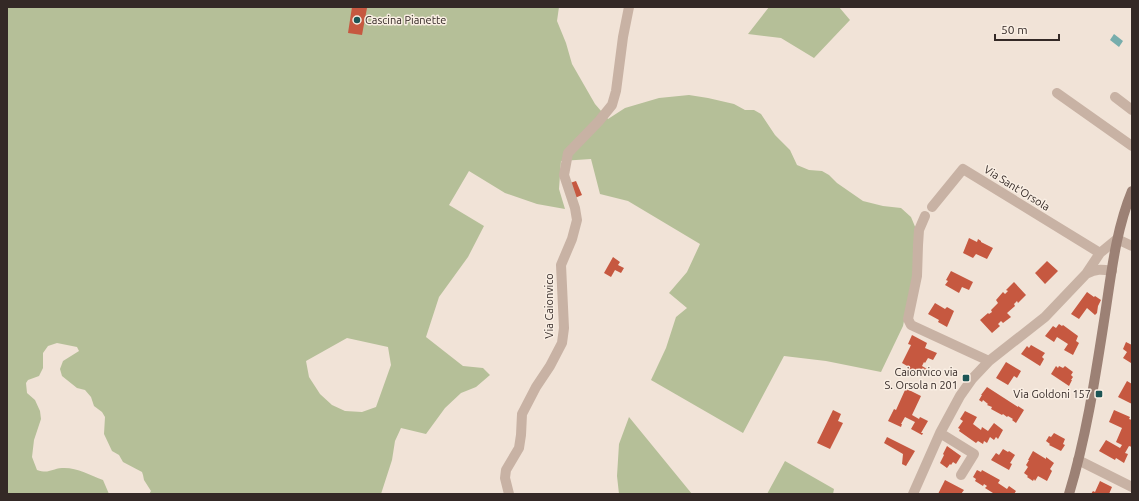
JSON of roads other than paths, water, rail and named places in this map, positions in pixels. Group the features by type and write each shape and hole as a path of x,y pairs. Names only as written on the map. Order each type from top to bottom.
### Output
{"street":[{"name":"Via Caionvico","path":"509,494 505,478 506,470 519,448 522,414 562,343 564,328 561,265 572,239 577,220 575,208 564,175 568,153 599,121 612,105 616,90 623,37 629,7"},
{"path":"1057,93 1132,146"},
{"path":"1115,98 1132,110"},
{"name":"Via Sant'Orsola","path":"932,207 963,168 1100,253"},
{"path":"1069,494 1078,460 1097,366 1117,239 1122,218 1132,191"},
{"path":"925,216 919,230 917,276 908,319 911,325 990,361"},
{"path":"1117,239 1132,246"},
{"path":"913,494 940,433 960,396 972,379 990,361 1045,317 1086,274 1100,253 1117,239"},
{"path":"1086,274 1100,269 1112,272"},
{"path":"940,433 974,454 961,475"},
{"path":"1078,460 1132,487"}],"water":[{"path":"1114,34 1123,41 1119,47 1110,40"}],"place":[{"name":"Cascina Pianette","path":"357,20"},
{"name":"Caionvico via S. Orsola n 201","path":"966,378"},
{"name":"Via Goldoni 157","path":"1099,394"}]}
